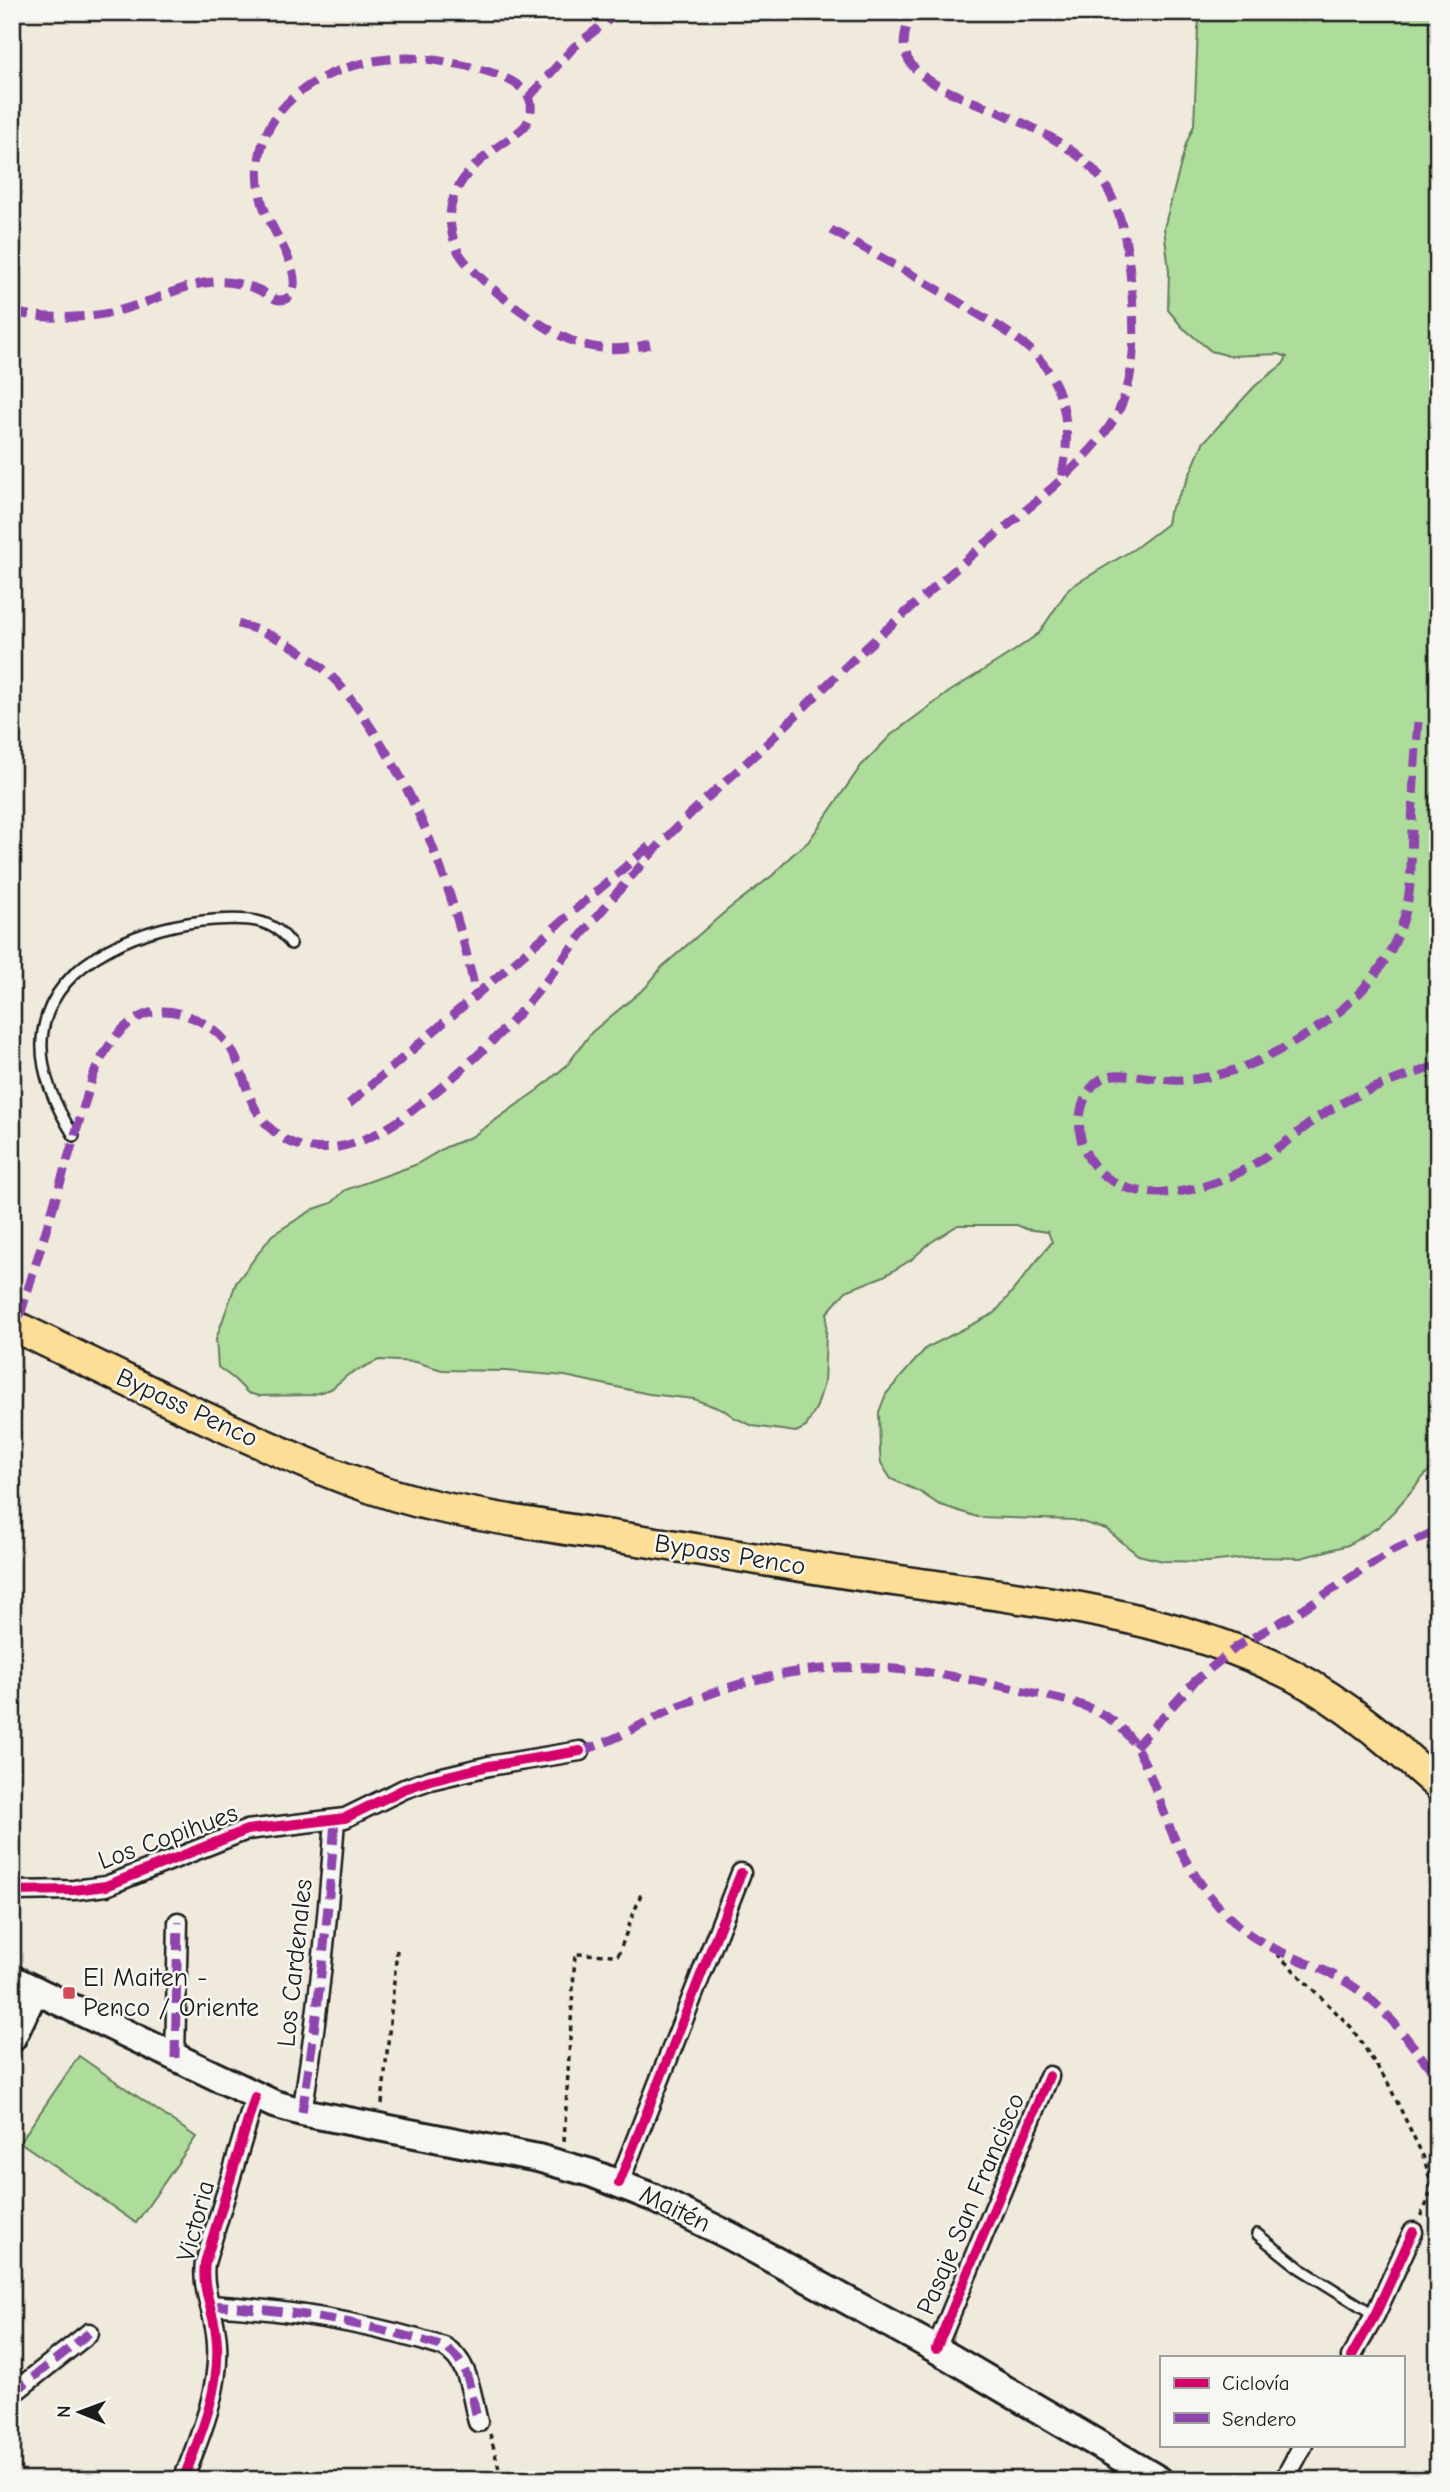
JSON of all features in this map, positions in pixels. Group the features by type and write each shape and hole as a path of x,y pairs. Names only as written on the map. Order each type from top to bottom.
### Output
{"main road":[{"name":"Bypass Penco","path":"12,1325 210,1420 335,1475 437,1506 531,1524 899,1581 1028,1598 1190,1634 1294,1676 1343,1706 1391,1743 1438,1785"},
{"name":"Maitén","path":"24,1985 255,2097 302,2112 562,2164 619,2183 732,2237 936,2349 1159,2480"},
{"path":"12,2038 24,1985"}],"street":[{"name":"Los Copihues","path":"12,1891 74,1890 106,1886 247,1830 335,1820 354,1815 404,1789 430,1780 489,1766 580,1751"},
{"name":"Los Cardenales","path":"302,2112 325,1951 335,1820"},
{"path":"619,2183 741,1872"},
{"path":"175,2058 178,1922"},
{"name":"Pasaje San Francisco","path":"936,2349 1049,2076"},
{"name":"Victoria","path":"183,2480 209,2410 216,2374 217,2343 204,2284 205,2263 255,2097"},
{"path":"1353,2356 1375,2315 1413,2232"},
{"path":"210,2305 262,2308 317,2316 444,2347 457,2357 465,2369 478,2422"},
{"path":"12,2394 89,2333"},
{"path":"1283,2480 1302,2446"}],"lane":[{"path":"74,1136 54,1100 47,1080 41,1045 47,1014 76,974 107,950 126,940 146,932 186,923 255,920 274,926 291,944"},
{"path":"1257,2234 1301,2269 1375,2315"}],"path":[{"path":"562,2164 575,1954 618,1955 641,1894"},
{"path":"1270,1947 1350,2027 1388,2083 1424,2158 1431,2183 1428,2201 1413,2232"},
{"path":"380,2127 397,1950"},
{"path":"478,2422 487,2425 502,2480"}],"green space":[{"path":"1201,12 1438,12 1438,1460 1378,1527 1348,1545 1301,1558 1256,1557 1208,1562 1163,1561 1138,1555 1106,1529 1074,1520 977,1517 938,1504 920,1492 891,1479 881,1463 880,1453 879,1412 886,1394 926,1348 995,1313 1052,1242 1048,1232 1017,1225 958,1225 930,1243 911,1260 884,1276 846,1291 827,1313 824,1383 817,1406 806,1427 796,1432 753,1426 694,1399 649,1394 565,1376 506,1371 442,1370 416,1362 379,1360 349,1374 331,1389 311,1395 259,1396 248,1393 218,1367 216,1339 236,1283 272,1235 314,1209 332,1203 345,1190 415,1165 446,1147 473,1136 539,1089 567,1065 592,1032 646,987 662,967 726,911 773,875 808,842 861,766 891,735 949,692 1039,633 1069,588 1134,549 1167,524 1169,512 1186,483 1203,443 1255,386 1283,364 1287,357 1279,354 1230,356 1211,351 1182,327 1168,310 1169,271 1164,228 1186,144 1194,125"},
{"path":"79,2056 196,2137 136,2223 20,2142"}],"marked path":[{"path":"529,97 574,47 619,12"},
{"path":"12,1342 93,1076 108,1047 128,1024 141,1016 171,1011 194,1018 209,1027 232,1050 254,1106 268,1126 285,1140 304,1147 345,1146 386,1129 451,1079 508,1025 616,894 688,816 870,644 1053,487 1092,449 1107,429 1125,397 1134,339 1127,248 1114,202 1098,175 1065,146 1025,124 949,92 915,69 904,47 912,12"},
{"path":"12,312 44,317 109,313 185,288 213,282 248,286 277,300 288,297 293,290 292,270 262,202 259,165 267,133 284,107 309,86 339,71 372,61 406,58 440,61 493,73 518,86 527,94 531,104 530,116 525,126 476,165 463,179 454,196 450,217 453,239 467,264 529,317 575,342 603,348 650,344"},
{"path":"831,230 997,325 1035,355 1050,374 1064,411 1066,451 1061,478"},
{"path":"238,624 276,638 310,658 342,688 372,729 408,791 436,857 459,925 476,995"},
{"path":"1418,722 1411,877 1407,906 1393,946 1370,981 1340,1011 1306,1035 1231,1071 1183,1080 1120,1075 1105,1077 1089,1090 1084,1100 1080,1121 1082,1142 1088,1158 1097,1169 1127,1188 1163,1193 1200,1187 1218,1182 1252,1165 1321,1116 1352,1098 1438,1065"},
{"path":"349,1104 653,843"},
{"path":"1135,1747 1195,1681 1238,1646 1295,1614 1392,1551 1438,1530"},
{"path":"580,1751 609,1741 691,1701 776,1675 817,1669 897,1669 937,1674 980,1681 1078,1704 1104,1715 1133,1742 1146,1766 1182,1853 1196,1877 1222,1910 1257,1940 1343,1980 1371,2000 1395,2024 1438,2078"},
{"path":"302,2112 322,1966 335,1820"},
{"path":"175,2058 178,1922"},
{"path":"210,2305 270,2310 328,2319 387,2331 444,2347 453,2353 464,2370 478,2422"},
{"path":"12,2394 89,2333"}],"cycle path":[{"path":"12,1891 74,1890 106,1886 247,1830 345,1818 404,1789 430,1780 489,1766 580,1751"},
{"path":"619,2183 741,1873"},
{"path":"936,2349 1049,2076"},
{"path":"183,2480 208,2413 217,2361 214,2323 205,2283 205,2263 255,2097"},
{"path":"1352,2356 1375,2315 1413,2232"}],"place":[{"name":"El Maiten - Penco / Oriente","path":"69,1993"}]}
